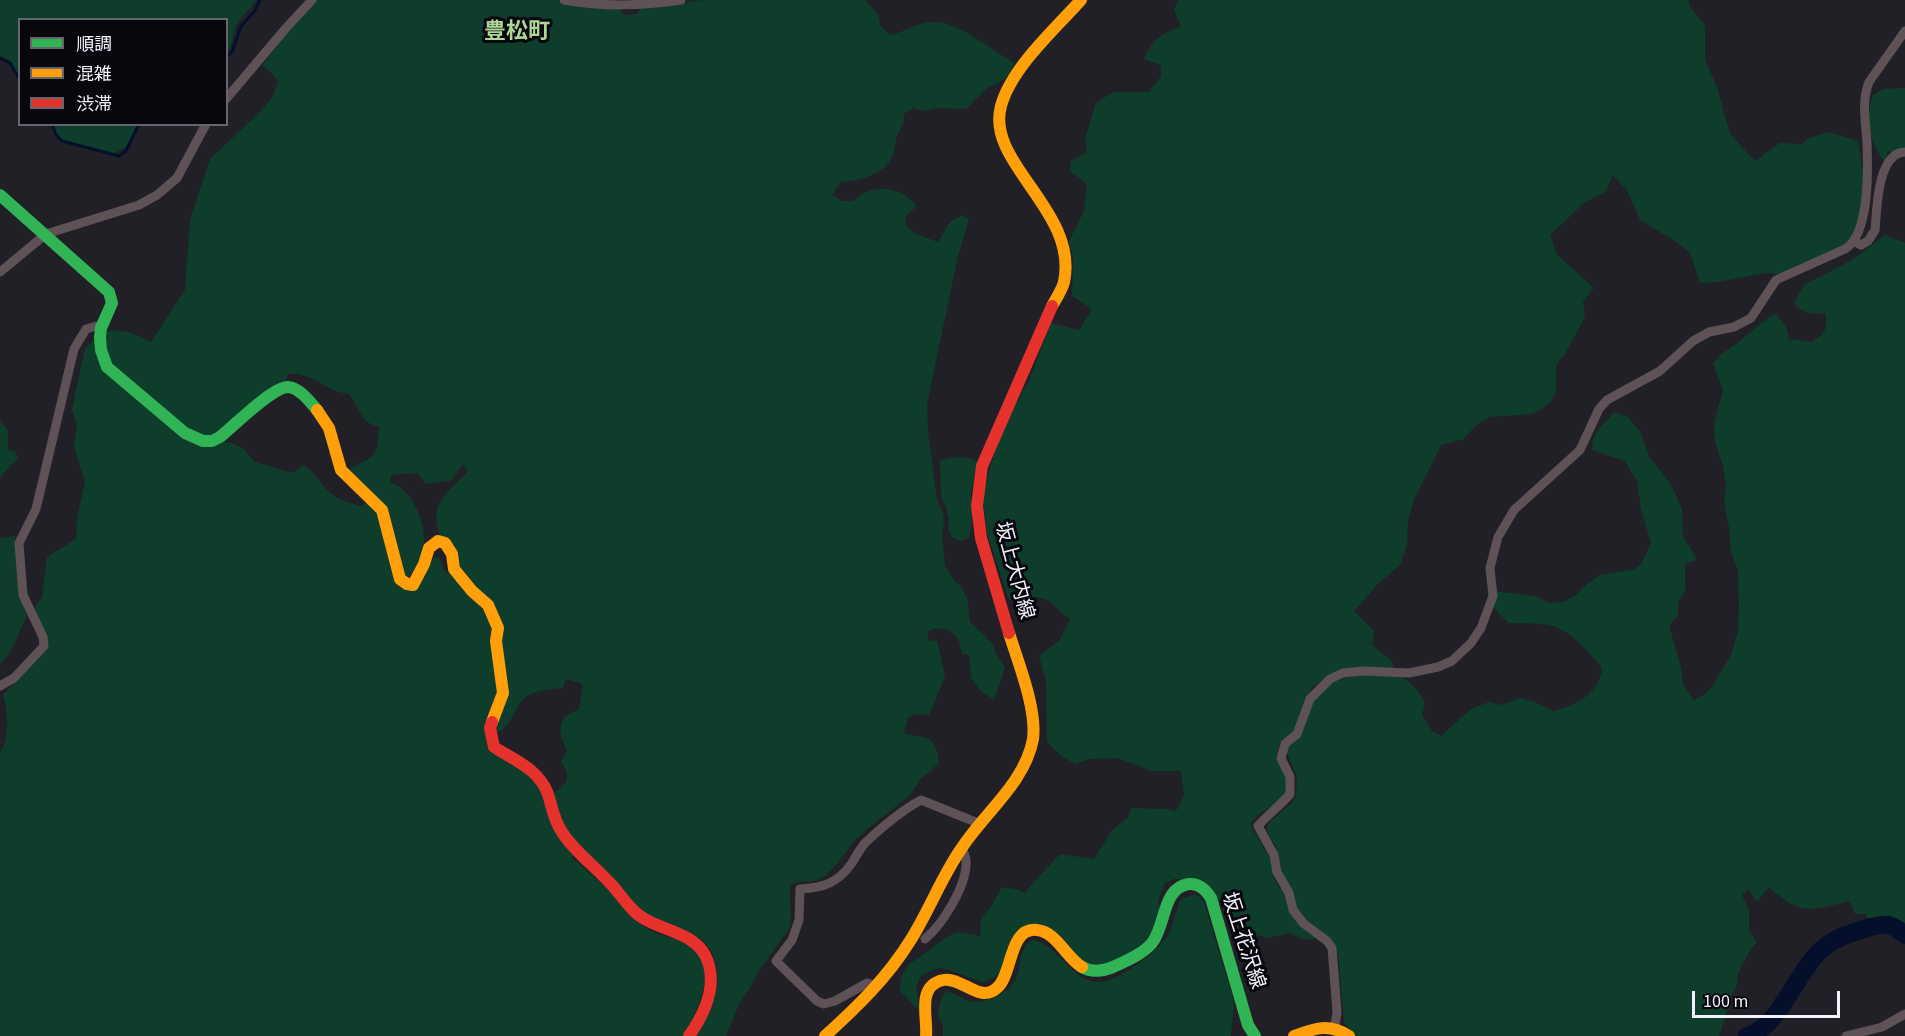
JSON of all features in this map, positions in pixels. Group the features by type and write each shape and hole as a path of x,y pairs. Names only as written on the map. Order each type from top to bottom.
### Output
{"main road":[{"name":"坂上大内線","path":"825,1036 876,986 902,954 912,939 937,887 962,846 978,823 1007,792 1029,755 1033,715 981,538 977,506 982,465 1041,329 1064,283 1066,258 1064,242 1056,225 1002,141 999,123 1001,106 1014,76 1081,0"},
{"path":"0,195 110,292 113,300 100,333 103,358 107,367 176,427 193,438 212,441 220,437 273,393 286,387 296,389 323,417 329,428 341,470 381,510 400,579 413,585 429,548 438,541 445,543 452,554 454,569 472,591 488,605 498,628 496,641 503,693 490,729 494,747 535,773 544,785 553,816 561,832 576,851 613,886 637,915 651,924 687,936 698,944 704,953 708,962 709,996 689,1036"},
{"name":"坂上花沢線","path":"927,1036 925,999 928,990 933,985 950,979 976,993 996,989 1005,977 1014,945 1021,935 1033,930 1047,933 1077,964 1090,970 1105,970 1124,962 1154,942 1170,896 1184,884 1194,883 1203,888 1211,897 1248,1025 1255,1036"},
{"path":"1294,1036 1317,1028 1335,1026 1349,1036"}],"street":[{"path":"228,97 312,0"},
{"path":"564,0 621,7 681,0"},
{"path":"1335,1026 1337,1012 1332,948 1327,941 1303,923 1293,910 1288,893 1277,872 1274,855 1258,826 1265,816 1281,805 1290,794 1290,777 1281,758 1285,744 1297,734 1310,699 1330,679 1343,673 1363,671 1409,673 1438,667 1452,661 1472,643 1481,628 1493,596 1490,568 1498,537 1514,510 1580,450 1599,409 1607,400 1660,371 1693,341 1709,332 1734,327 1751,318 1776,280 1845,249 1854,241 1863,221 1865,198 1866,91 1869,82 1905,31"},
{"path":"0,272 46,234 139,206 157,195 177,178 205,126"},
{"path":"1854,241 1861,245 1873,235 1882,173 1892,158 1899,152 1905,152"},
{"path":"0,686 14,678 44,646 43,637 23,596 19,543 36,508 74,349 86,329 104,324"},
{"path":"876,986 867,983 835,1001 824,1004 817,1001 776,961 792,940 799,920 800,889 819,888 837,878 863,846 905,809 921,800 978,823"},
{"path":"925,939 943,920 954,903 966,861 962,846"},
{"path":"1846,1036 1882,1027 1905,1014"}],"green space":[{"path":"0,0 256,0 237,24 228,50 228,18 18,18 18,75 11,61 0,56"},
{"path":"317,0 552,0 619,9 624,15 637,14 641,8 703,0 865,0 878,14 880,25 889,35 921,24 943,23 964,31 1015,63 1005,79 987,88 966,109 938,108 924,111 913,108 904,114 893,154 885,167 864,178 841,182 832,195 843,201 853,201 869,191 894,190 903,194 917,206 905,217 906,226 916,234 938,242 950,222 962,215 969,219 958,256 927,404 928,431 937,500 943,513 942,535 945,566 967,598 970,622 993,644 997,656 1005,667 994,700 980,690 971,678 969,654 962,654 959,641 955,636 939,629 927,632 929,641 937,640 945,677 929,715 914,714 907,720 904,733 933,742 939,763 920,780 910,795 853,842 825,876 815,881 797,882 791,885 789,929 740,1002 726,1036 696,1036 711,1010 715,995 716,966 712,953 703,941 690,932 639,909 565,831 551,797 567,781 567,773 561,761 567,751 562,738 561,726 565,717 579,710 583,684 566,679 563,688 529,695 520,703 508,724 497,733 495,726 501,710 499,637 440,536 437,524 436,514 442,499 468,471 463,464 452,480 425,484 418,473 391,475 390,482 404,491 413,502 423,529 422,552 411,575 405,577 390,527 350,474 349,470 352,467 367,460 374,453 378,443 379,427 367,422 349,394 333,390 305,376 288,374 285,383 265,392 216,435 196,436 108,364 105,333 110,330 129,332 151,342 185,290 190,220 210,159 273,97 278,81 269,70 262,66 283,37"},
{"path":"1178,0 1688,0 1690,7 1705,25 1705,60 1717,87 1730,134 1755,161 1780,143 1802,144 1809,138 1829,132 1858,141 1868,206 1851,238 1839,248 1781,274 1765,273 1719,282 1700,283 1690,253 1640,220 1627,190 1612,175 1607,191 1584,203 1550,234 1557,255 1594,288 1583,302 1585,317 1565,354 1556,365 1556,391 1550,403 1533,414 1490,417 1475,426 1464,439 1441,445 1415,497 1408,520 1407,544 1400,565 1379,583 1354,611 1374,631 1372,645 1392,661 1394,669 1328,677 1312,687 1294,731 1279,744 1276,755 1291,786 1283,798 1251,823 1272,861 1275,881 1318,938 1306,940 1288,933 1269,938 1240,931 1229,921 1221,904 1209,888 1195,880 1174,879 1165,883 1158,901 1160,909 1154,930 1148,941 1126,957 1096,966 1081,961 1047,926 1037,924 1019,930 1010,940 1002,968 995,977 982,982 947,969 936,968 920,977 916,988 920,1011 900,991 905,969 952,934 980,936 981,918 990,908 1002,887 1024,893 1060,854 1094,859 1113,829 1128,818 1131,808 1176,811 1184,795 1181,771 1151,771 1118,758 1089,759 1076,764 1060,754 1047,741 1046,680 1039,656 1059,641 1070,619 1048,600 1042,598 1009,600 987,534 983,499 990,467 1003,428 1029,380 1051,323 1079,330 1092,309 1072,296 1073,257 1069,241 1084,211 1087,184 1070,171 1071,161 1087,152 1085,138 1096,103 1113,92 1149,92 1161,76 1161,65 1144,59 1158,38 1181,26 1174,10"},
{"path":"1905,88 1905,155 1888,151 1885,162 1875,147 1870,130 1869,112 1873,95 1883,89"},
{"path":"54,126 137,126 127,146 113,154 59,138"},
{"path":"1885,235 1905,243 1905,931 1888,923 1868,925 1866,914 1855,914 1850,901 1807,909 1790,903 1769,887 1757,902 1748,889 1742,895 1749,911 1749,931 1757,942 1738,973 1737,985 1719,1036 1356,1036 1344,1022 1338,954 1333,944 1301,918 1296,908 1294,893 1284,880 1276,846 1267,828 1269,822 1292,803 1296,794 1297,777 1286,751 1302,733 1312,702 1321,691 1341,679 1365,676 1403,676 1418,691 1425,703 1422,715 1432,731 1441,736 1471,709 1489,702 1502,705 1520,698 1553,711 1578,702 1592,691 1602,668 1581,644 1551,625 1509,623 1495,609 1491,596 1492,591 1536,596 1549,603 1564,602 1600,575 1635,569 1642,563 1651,543 1641,510 1637,481 1625,461 1592,450 1596,433 1615,412 1628,417 1640,431 1650,458 1671,484 1682,509 1683,537 1696,560 1685,564 1685,591 1678,603 1678,616 1670,624 1670,629 1681,667 1683,685 1694,700 1705,694 1730,657 1738,632 1739,606 1738,571 1731,552 1724,502 1726,484 1715,442 1714,423 1723,390 1713,364 1724,352 1775,314 1786,326 1789,339 1812,342 1823,334 1826,327 1825,313 1808,312 1794,303 1804,285 1852,260"},
{"path":"96,339 98,354 174,429 220,442 232,443 244,449 255,462 292,473 303,465 330,493 338,498 361,506 371,501 379,511 405,587 427,568 434,558 440,558 445,572 453,574 485,605 493,623 501,682 486,737 538,783 574,852 572,858 603,885 640,924 651,931 688,944 701,955 705,966 703,991 694,1016 683,1036 0,1036 0,754 5,741 7,725 3,695 45,650 32,612 42,597 47,557 76,539 77,518 85,482 74,447 77,426 72,409 85,348"},
{"path":"0,421 8,431 8,450 15,451 18,458 0,477"},
{"path":"963,457 973,459 978,463 971,493 972,522 969,538 961,541 952,537 948,529 949,520 941,497 940,461"},
{"path":"15,536 22,602 27,615 13,647 0,665 0,538"},
{"path":"1194,895 1200,897 1204,902 1234,1002 1231,1036 943,1036 943,1024 938,1016 943,995 951,992 967,1001 974,1002 997,996 1014,982 1023,952 1033,940 1046,945 1083,978 1100,982 1107,981 1130,969 1162,944 1169,933 1181,899"}],"waterway":[{"path":"228,55 232,52 241,26 254,12 260,0"},
{"path":"0,58 10,63 18,77"},
{"path":"53,126 56,135 62,141 119,156 126,151 138,126"},
{"path":"1747,1036 1768,1023 1812,959 1831,942 1873,926 1883,925 1891,926 1905,935"}],"traffic: fast":[{"path":"0,195 109,292 112,303 101,328 100,337 101,350 107,367 185,433 203,441 212,441 220,437 263,400 288,387 301,393 317,410"},
{"path":"1082,967 1093,971 1105,970 1144,951 1157,936 1174,892 1189,884 1199,886 1211,898 1248,1025 1255,1036"}],"traffic: slow":[{"path":"1052,306 1064,282 1065,256 1058,233 1046,210 1006,148 1000,127 1001,106 1014,77 1024,63 1081,0"},
{"path":"317,410 329,428 341,470 382,510 400,579 413,585 429,548 438,541 445,543 452,554 454,569 472,591 488,605 498,628 496,641 503,693 492,722"},
{"path":"825,1036 871,991 901,955 954,860 970,836 1013,784 1029,755 1033,739 1032,714 1026,686 1009,633"},
{"path":"926,1036 925,1003 929,989 935,983 950,980 978,992 991,992 1003,980 1016,943 1028,931 1037,930 1050,935 1082,967"},
{"path":"1294,1036 1322,1028 1335,1029 1349,1036"}],"traffic: jam":[{"path":"1009,633 981,538 977,506 982,466 1052,306"},
{"path":"492,722 490,728 494,747 525,766 539,778 548,794 557,823 571,845 641,917 691,940 705,955 711,976 708,997 689,1036"}],"district":[{"name":"豊松町","path":"517,33"}]}
